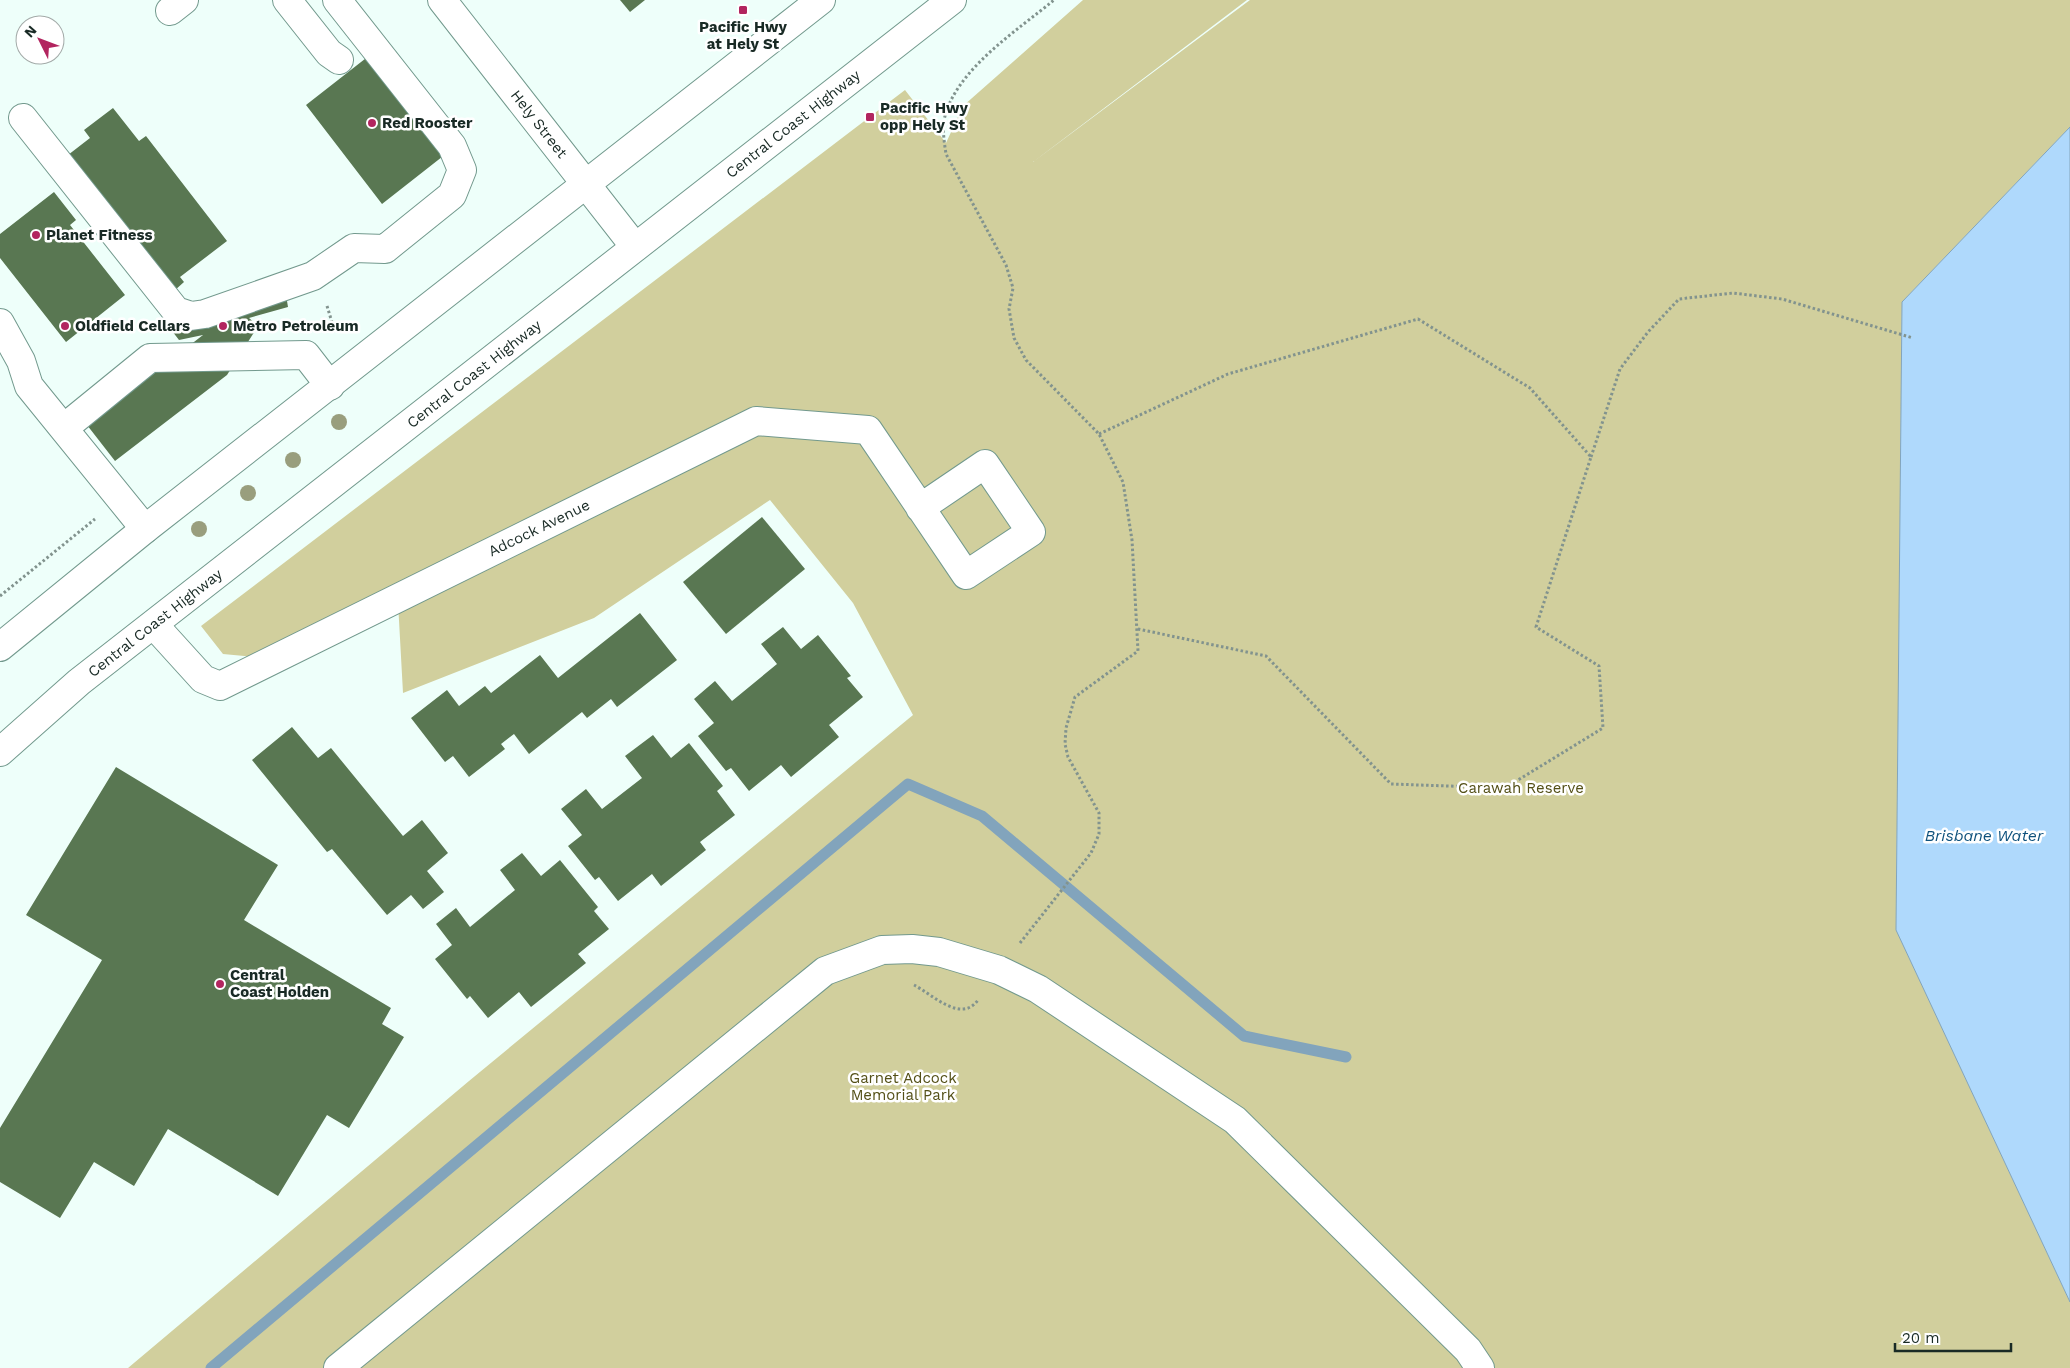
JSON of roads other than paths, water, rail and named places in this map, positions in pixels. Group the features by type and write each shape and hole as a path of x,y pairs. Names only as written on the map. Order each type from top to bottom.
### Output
{"main road":[{"path":"287,0 329,53 339,60"},
{"path":"23,118 176,311 191,316 205,314 313,276 354,248 385,249 452,195 462,170 452,146 337,0"},
{"name":"Hely Street","path":"442,0 636,247"},
{"path":"0,647 146,529 821,0"},
{"name":"Central Coast Highway","path":"0,752 79,682 952,0"},
{"path":"0,323 21,361 29,386 146,529"},
{"path":"64,428 150,358 306,355 330,386"},
{"name":"Adcock Avenue","path":"154,625 203,679 220,686 756,421 868,430 920,508"},
{"path":"338,1368 825,971 882,950 912,949 939,952 999,970 1038,989 1236,1120 1468,1350 1480,1368"}],"water":[{"name":"Brisbane Water","path":"2070,127 2070,1302 1896,930 1902,302"}],"waterway":[{"path":"211,1368 908,784 982,816 1244,1036 1346,1057"}],"place":[{"name":"Pacific Hwy at Hely St","path":"743,10"},
{"name":"Pacific Hwy opp Hely St","path":"870,117"},
{"name":"Red Rooster","path":"372,123"},
{"name":"Planet Fitness","path":"36,235"},
{"name":"Oldfield Cellars","path":"65,326"},
{"name":"Metro Petroleum","path":"223,326"},
{"name":"Central Coast Holden","path":"220,984"}],"park label":[{"name":"Carawah Reserve","path":"1521,788"},
{"name":"Garnet Adcock Memorial Park","path":"903,1086"}]}
